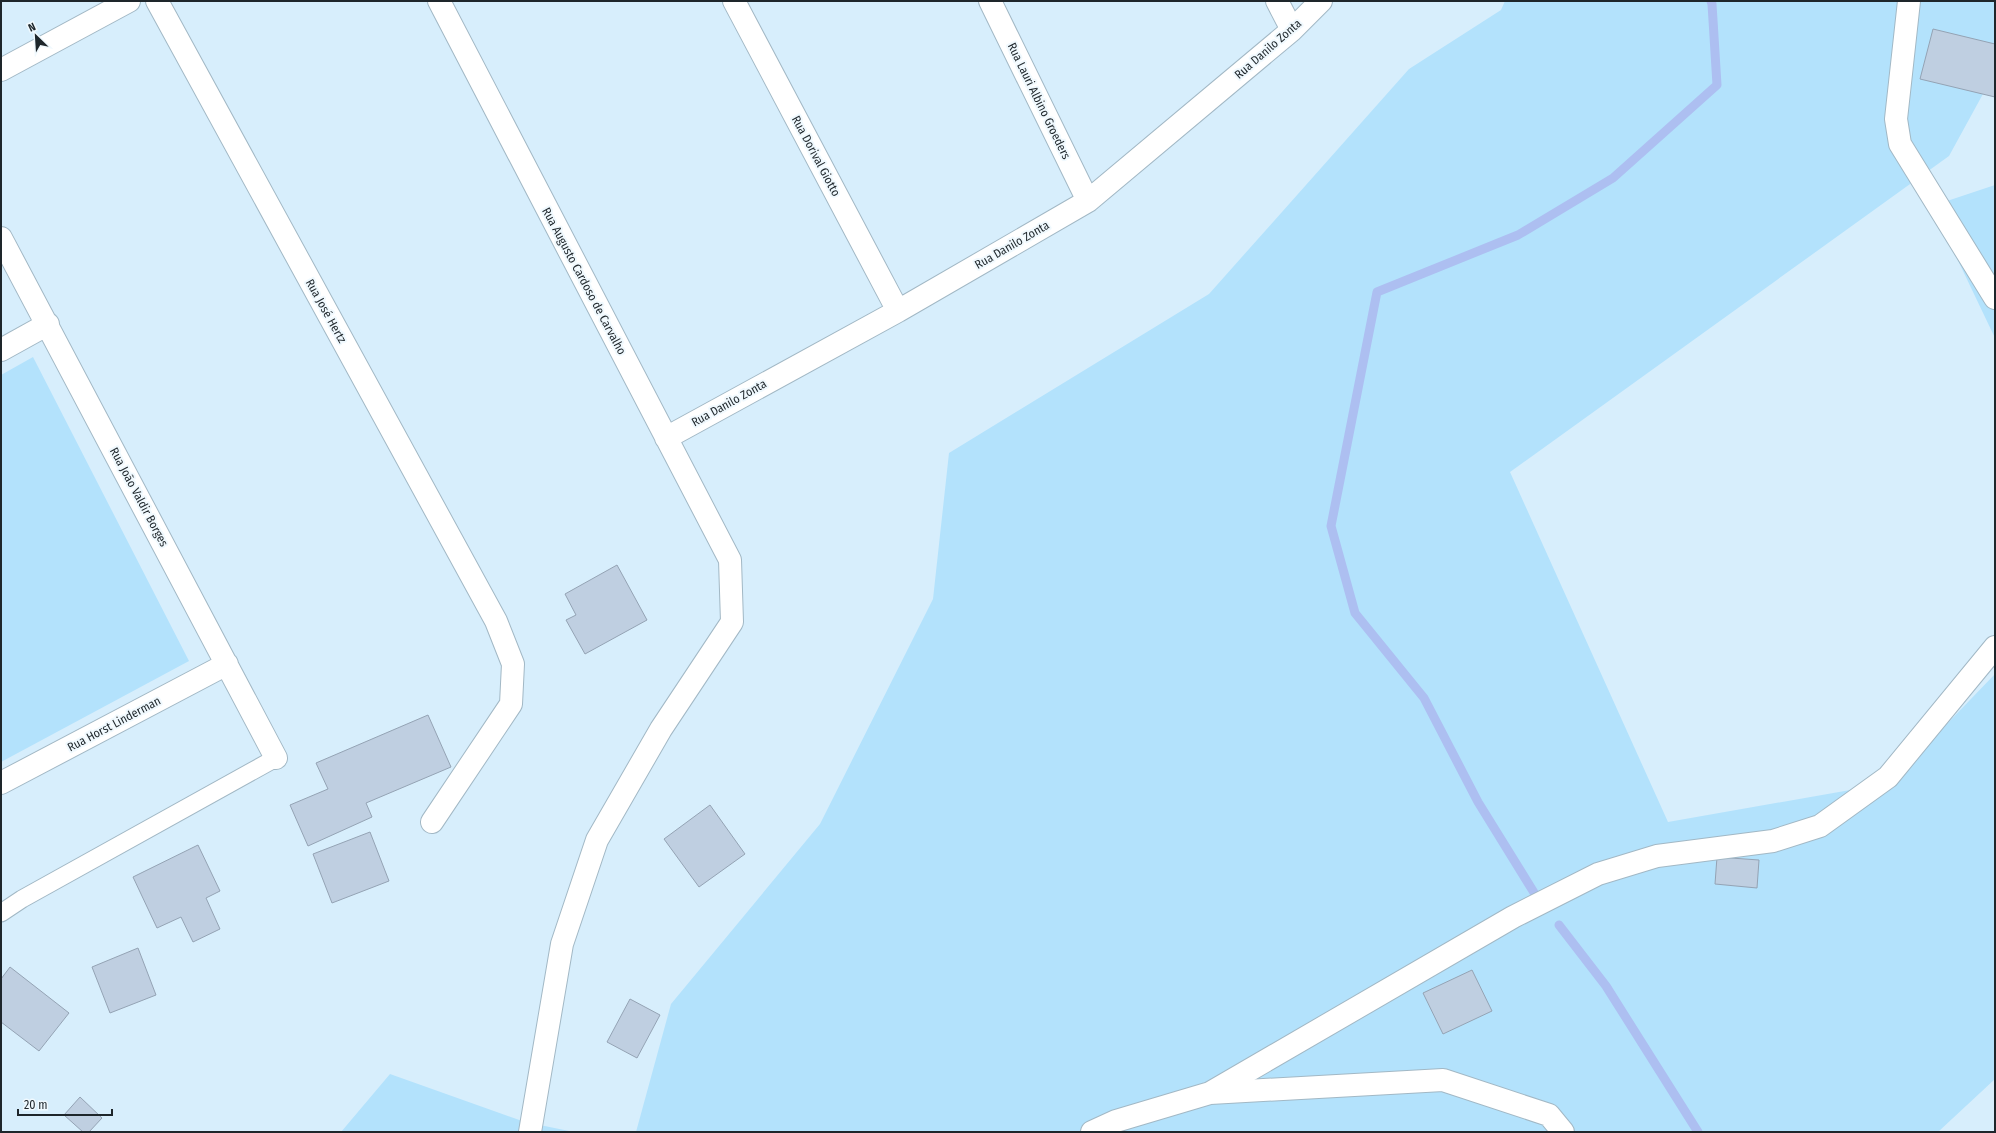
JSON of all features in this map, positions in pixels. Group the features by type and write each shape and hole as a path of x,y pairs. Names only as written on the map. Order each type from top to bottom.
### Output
{"street":[{"path":"1,70 129,1"},
{"name":"Rua José Hertz","path":"157,1 496,621 513,664 511,704 432,822"},
{"name":"Rua Augusto Cardoso de Carvalho","path":"438,1 730,560 732,622 661,729 595,848 562,944 530,1132"},
{"name":"Rua Dorival Giotto","path":"734,1 898,311"},
{"name":"Rua Lauri Albino Groeders","path":"990,1 1088,202"},
{"path":"1277,1 1292,30"},
{"name":"Rua Danilo Zonta","path":"666,438 898,311 1088,202 1292,30 1321,1"},
{"path":"1909,1 1896,119 1900,144 1995,298"},
{"name":"Rua João Valdir Borges","path":"1,238 48,324 276,758"},
{"path":"1,350 48,324"},
{"path":"1210,1093 1513,917 1598,874 1657,856 1772,841 1820,826 1888,777 1995,647"},
{"name":"Rua Horst Linderman","path":"1,783 227,664"},
{"path":"1092,1132 1116,1121 1210,1093 1443,1080 1549,1114 1563,1132"}],"lane":[{"path":"1,913 22,899 276,758"}],"shaded area":[{"path":"1505,1 1995,1 1995,72 1949,156 1510,472 1668,822 1890,783 1995,674 1995,1079 1938,1132 636,1132 671,1004 820,824 933,599 949,453 1209,294 1409,69 1501,10"},
{"path":"1995,185 1995,338 1932,206"},
{"path":"33,357 189,661 1,762 1,375"},
{"path":"390,1074 525,1122 574,1132 341,1132"}],"building":[{"path":"1933,29 1995,44 1995,97 1920,79"},
{"path":"617,565 647,620 585,654 566,620 576,615 565,594"},
{"path":"428,715 451,767 366,803 372,817 308,846 290,805 328,789 316,763"},
{"path":"710,805 745,854 699,887 664,839"},
{"path":"370,832 389,881 332,903 313,854"},
{"path":"198,845 220,891 206,898 220,929 193,942 181,917 157,928 133,877"},
{"path":"1717,857 1759,860 1757,888 1715,884"},
{"path":"138,948 156,995 110,1013 92,967"},
{"path":"10,967 69,1013 39,1051 1,1022 1,979"},
{"path":"1472,970 1492,1011 1443,1034 1423,993"},
{"path":"630,999 660,1015 637,1058 607,1042"},
{"path":"80,1097 102,1118 89,1132 83,1132 64,1115"}],"waterway":[{"path":"1538,899 1478,802 1424,698 1355,613 1331,526 1377,292 1518,235 1613,178 1717,85 1711,1"},
{"path":"1559,925 1606,986 1698,1132"}]}
